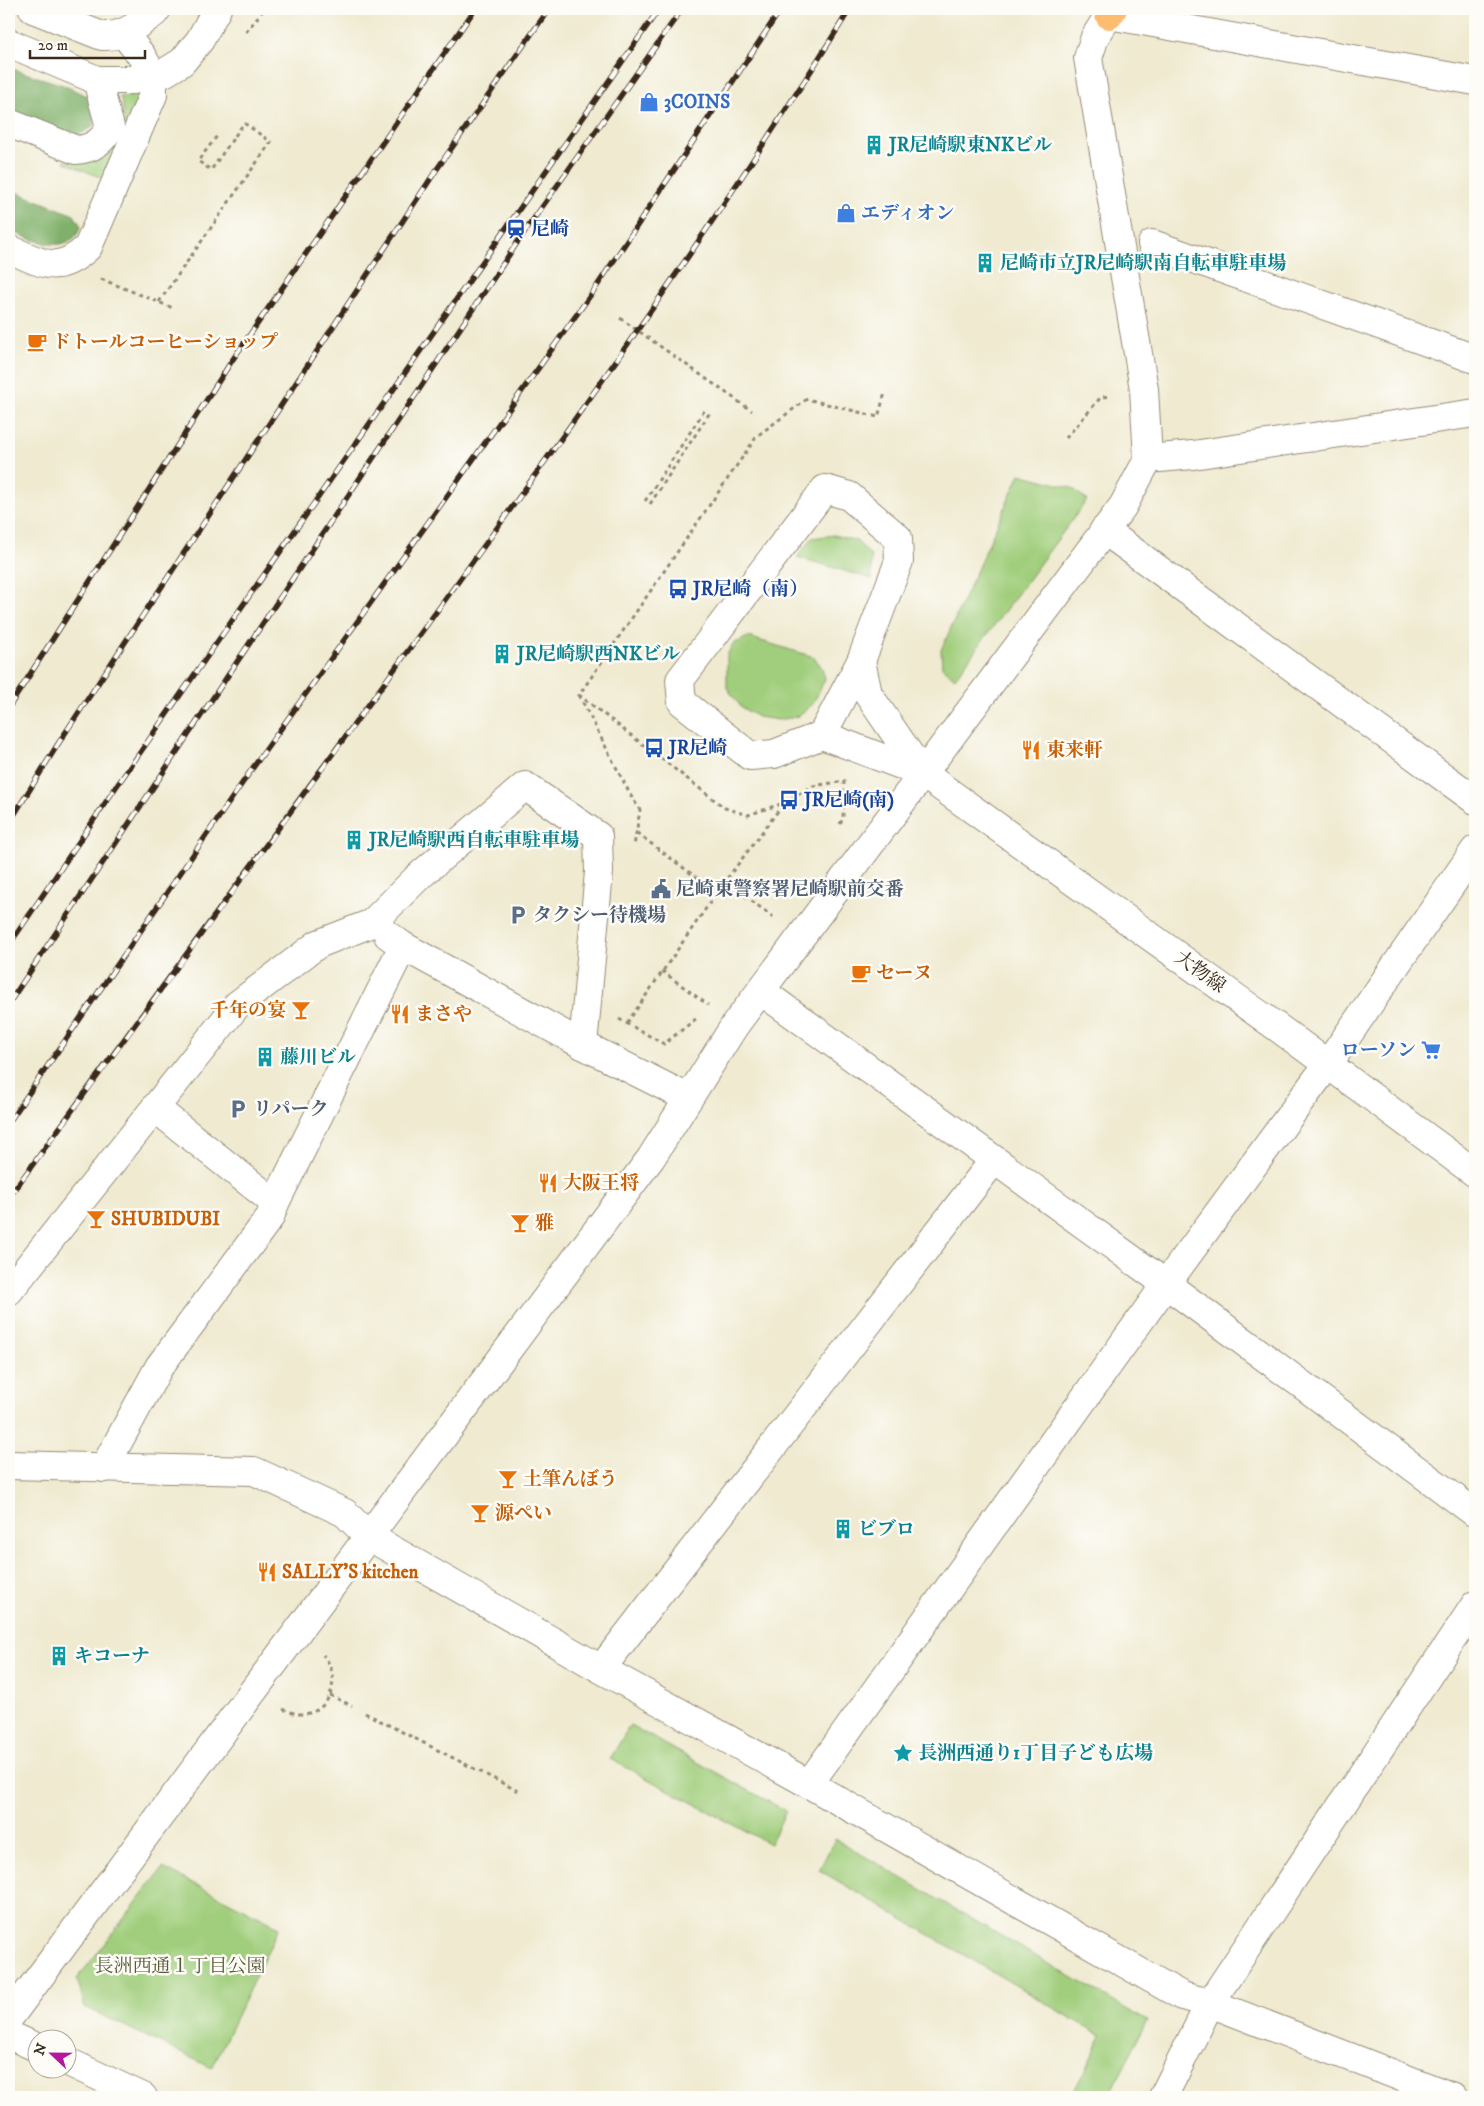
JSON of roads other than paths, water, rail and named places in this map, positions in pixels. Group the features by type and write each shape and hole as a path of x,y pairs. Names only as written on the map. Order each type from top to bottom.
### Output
{"street":[{"path":"33,9 102,36 114,37 124,34 157,9"},
{"path":"9,44 97,80 133,80 174,68 189,56 217,9"},
{"path":"9,2018 651,1158 736,1024 1123,506 1148,459 1144,389 1088,58 1095,37 1111,12 1475,81"},
{"path":"9,249 50,265 62,264 76,259 88,247 153,95 153,75 141,55 124,34"},
{"path":"9,123 76,150 94,146 105,136 110,127 97,80"},
{"path":"1152,244 1475,359"},
{"path":"1148,459 1193,455 1475,413"},
{"path":"825,489 849,496 898,538 899,561 861,661 822,735 774,754 750,756 682,702 680,680 825,489"},
{"path":"1104,530 1475,800"},
{"path":"861,661 868,694 922,773"},
{"path":"822,735 922,773"},
{"name":"大物線","path":"922,773 1328,1064 1475,1173"},
{"path":"9,1291 237,1005 318,944 372,923 417,878 526,786 598,836 599,872 583,1045"},
{"path":"809,1784 1166,1284 1328,1064 1475,850"},
{"path":"372,923 403,946 583,1045 688,1098"},
{"path":"104,1468 159,1367 270,1217 274,1203 403,946"},
{"path":"761,991 1166,1284 1475,1513"},
{"path":"156,1108 274,1203"},
{"path":"601,1669 994,1160"},
{"path":"9,1465 254,1471 344,1512 368,1536 1182,1996 1210,2003 1453,2097"},
{"path":"1163,2097 1210,2003 1475,1605"},
{"path":"9,2035 28,2044"},
{"path":"78,2067 143,2097"}],"railway":[{"path":"9,707 231,362 475,9"},
{"path":"9,823 58,744 437,169 549,9"},
{"path":"9,945 116,787 659,9"},
{"path":"9,1003 523,234 682,9"},
{"path":"9,1122 252,769 597,286 781,9"},
{"path":"9,1197 562,438 738,183 850,9"}],"place":[{"name":"3COINS","path":"649,102"},
{"name":"JR尼崎駅東NKビル","path":"874,145"},
{"name":"エディオン","path":"846,213"},
{"name":"尼崎","path":"516,229"},
{"name":"尼崎市立JR尼崎駅南自転車駐車場","path":"985,263"},
{"name":"ドトールコーヒーショップ","path":"37,342"},
{"name":"JR尼崎（南）","path":"678,589"},
{"name":"JR尼崎駅西NKビル","path":"502,654"},
{"name":"JR尼崎","path":"654,748"},
{"name":"東来軒","path":"1031,750"},
{"name":"JR尼崎(南)","path":"789,800"},
{"name":"JR尼崎駅西自転車駐車場","path":"354,840"},
{"name":"尼崎東警察署尼崎駅前交番","path":"661,889"},
{"name":"タクシー待機場","path":"518,915"},
{"name":"セーヌ","path":"861,973"},
{"name":"千年の宴","path":"301,1010"},
{"name":"まさや","path":"400,1014"},
{"name":"ローソン","path":"1431,1050"},
{"name":"藤川ビル","path":"265,1057"},
{"name":"リパーク","path":"238,1109"},
{"name":"大阪王将","path":"548,1183"},
{"name":"SHUBIDUBI","path":"96,1219"},
{"name":"雅","path":"520,1223"},
{"name":"土筆んぼう","path":"508,1479"},
{"name":"源ぺい","path":"480,1513"},
{"name":"ビブロ","path":"843,1529"},
{"name":"SALLY'S kitchen","path":"267,1572"},
{"name":"キコーナ","path":"59,1656"},
{"name":"長洲西通り1丁目子ども広場","path":"903,1753"}],"park label":[{"name":"長洲西通１丁目公園","path":"180,1966"}]}
